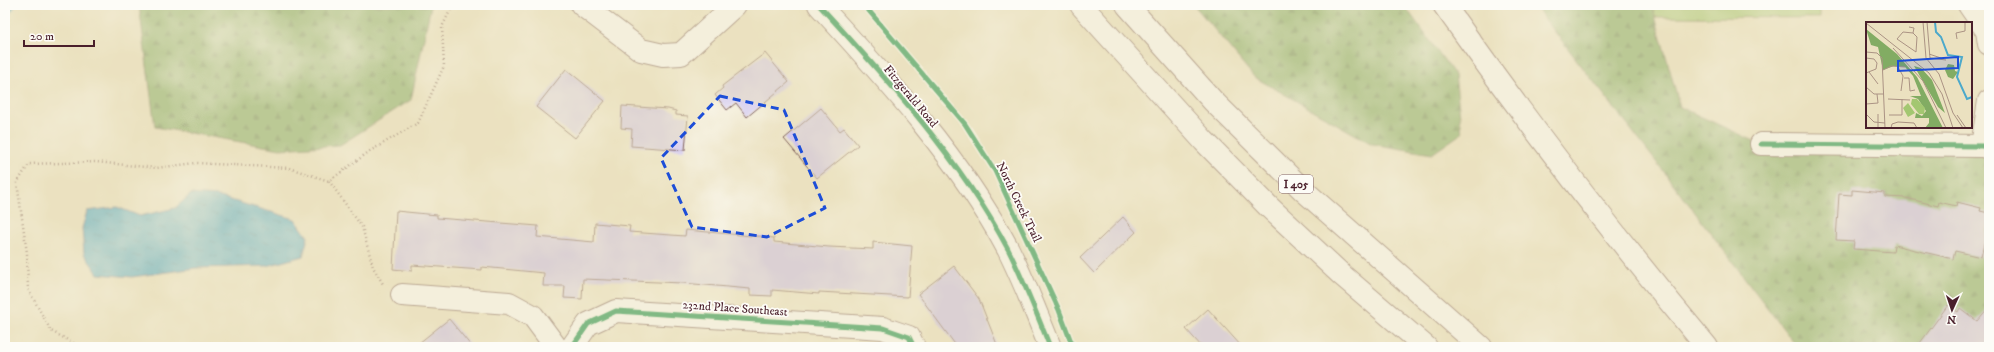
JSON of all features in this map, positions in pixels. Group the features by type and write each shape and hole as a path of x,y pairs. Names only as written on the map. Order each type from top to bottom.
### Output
{"main road":[{"path":"582,5 641,50 663,55 681,54 735,5"},
{"name":"Fitzgerald Road","path":"819,5 855,44 930,134 970,186 1008,250 1050,347"},
{"name":"I 405","path":"1081,5 1204,141 1269,207 1344,276 1426,347"},
{"name":"I 405","path":"1127,5 1212,101 1298,185 1481,347"},
{"path":"1444,5 1519,109 1649,277 1707,347"},
{"path":"1969,5 1986,31 1989,44"},
{"path":"1761,144 1985,147 1989,101"},
{"path":"402,295 509,303 533,316 556,347"},
{"name":"232nd Place Southeast","path":"572,347 588,324 616,310 883,328 912,342"}],"path":[{"path":"329,181 370,151 418,123 444,66 442,27 453,5"},
{"path":"81,347 51,331 28,289 27,253 17,183 29,164 96,162 156,168 196,164 289,168 329,181 362,227 373,266 386,290 402,295"}],"highlighted area":[{"path":"720,96 784,110 825,208 767,237 692,227 661,158"}],"green space":[{"path":"139,5 431,5 411,100 340,145 280,149 155,127"},
{"path":"1194,5 1404,5 1455,75 1462,133 1432,154 1372,144 1254,77"},
{"path":"1534,5 1652,5 1680,107 1761,144 1989,148 1989,347 1797,347 1678,190"},
{"path":"1652,5 1820,5 1820,18 1655,17"}],"water":[{"path":"191,194 217,196 295,219 308,237 303,256 267,266 196,268 132,277 98,274 84,254 82,228 87,211 117,207 140,216 175,208"}],"building":[{"path":"765,53 789,82 747,117 736,103 727,110 715,95 723,88 722,86"},
{"path":"566,69 605,101 575,138 536,107"},
{"path":"622,106 668,109 676,111 676,115 688,116 685,150 631,146 632,129 621,128"},
{"path":"821,108 840,131 844,128 858,145 817,178 784,139"},
{"path":"1852,190 1885,193 1885,197 1906,198 1938,206 1939,202 1956,206 1957,202 1981,208 1980,211 1989,213 1989,223 1981,257 1955,251 1953,259 1894,245 1893,252 1853,249 1854,241 1836,240 1839,194 1852,195"},
{"path":"396,211 437,215 437,218 538,226 537,237 594,242 595,223 630,226 629,232 685,236 686,230 774,238 774,242 829,247 873,249 873,242 912,246 908,297 819,292 819,294 772,290 772,296 750,295 750,289 683,283 583,279 582,299 564,298 565,286 543,286 544,273 482,267 482,270 412,265 412,271 393,269"},
{"path":"1123,217 1136,232 1094,273 1080,258"},
{"path":"954,266 979,299 998,347 957,347 918,294"},
{"path":"1948,305 1958,312 1960,308 1977,321 1989,307 1989,347 1917,347"},
{"path":"1208,309 1242,347 1202,347 1186,329"},
{"path":"449,319 472,347 414,347"}],"waterway":[{"path":"5,14 12,5"}],"cycle path":[{"path":"819,5 896,91 968,183 1008,249 1025,285 1050,347"},
{"name":"North Creek Trail","path":"864,5 965,124 995,171 1059,310 1073,347"},
{"path":"1761,144 1982,146 1989,148"},
{"path":"572,347 588,324 616,311 883,328 909,337 914,347"}]}
